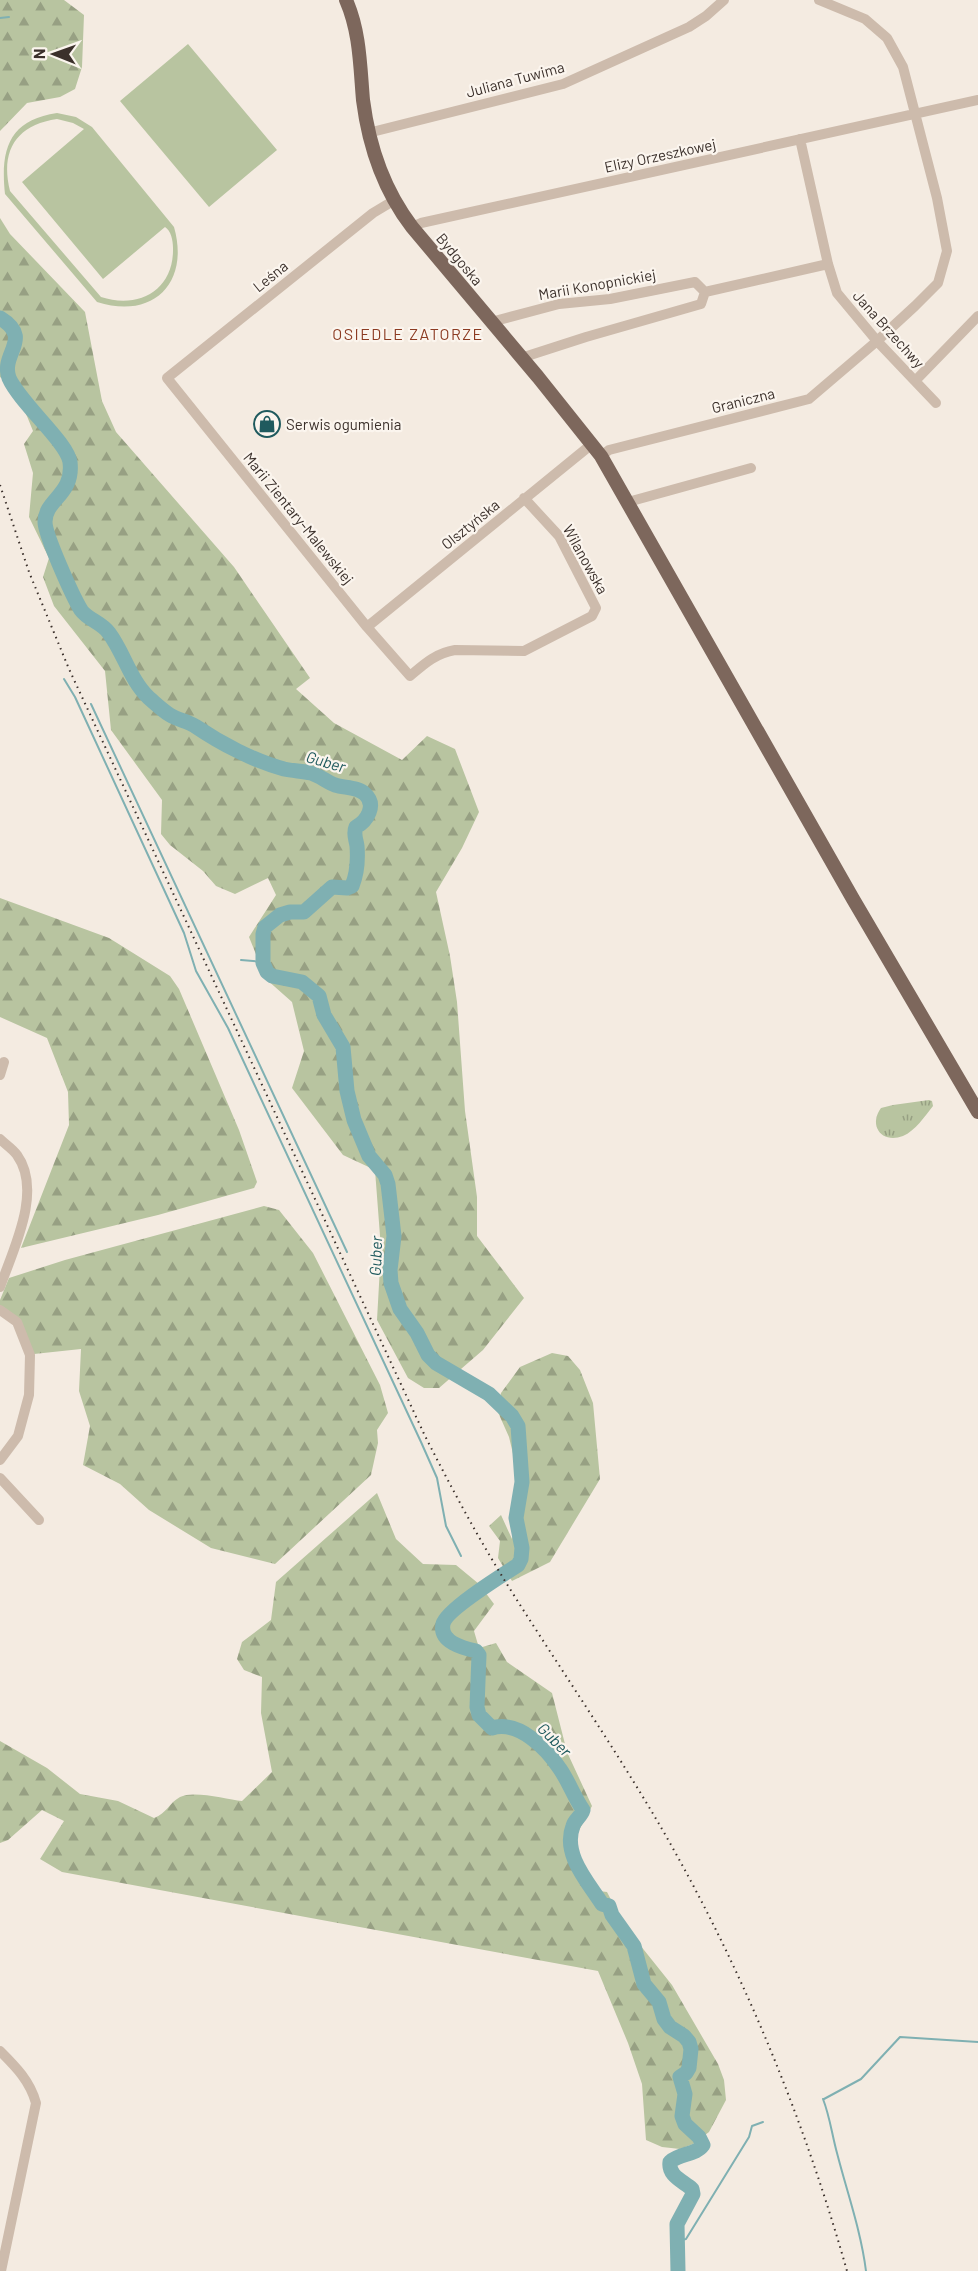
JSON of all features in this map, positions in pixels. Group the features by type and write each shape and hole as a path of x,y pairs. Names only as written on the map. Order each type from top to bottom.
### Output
{"main road":[{"name":"Bydgoska","path":"346,0 358,39 368,133 374,156 393,201 412,228 601,456 853,899 978,1112"}],"street":[{"name":"Juliana Tuwima","path":"368,133 563,84 688,27 706,16 724,0"},
{"name":"Graniczna","path":"601,456 609,450 809,399 877,341 938,282 947,251 937,198 903,67 887,38 865,20 819,0"},
{"name":"Elizy Orzeszkowej","path":"412,228 421,223 978,100"},
{"name":"Jana Brzechwy","path":"800,140 828,264 837,293 877,341 915,381 978,316"},
{"name":"Leśna","path":"167,378 373,213 393,201"},
{"name":"Marii Konopnickiej","path":"705,292 828,264"},
{"name":"Marii Konopnickiej","path":"491,322 559,304 610,299 695,282 705,292"},
{"name":"Marii Konopnickiej","path":"521,358 701,304 705,292"},
{"name":"Marii Zientary-Malewskiej","path":"167,378 367,627 410,676"},
{"path":"915,381 936,403"},
{"name":"Olsztyńska","path":"367,627 592,444"},
{"path":"628,502 751,468"},
{"name":"Wilanowska","path":"410,676 430,659 444,652 455,650 524,651 592,616 596,609 560,536 524,498"},
{"path":"0,1075 4,1062"},
{"path":"0,1139 17,1155 29,1181 26,1211 0,1287"},
{"path":"0,1310 17,1322 30,1355 29,1395 18,1436 0,1460"},
{"path":"0,1478 39,1520"},
{"path":"0,2051 27,2082 36,2103 1,2271"}],"green space":[{"path":"0,0 64,0 84,15 82,67 75,89 60,97 27,103 0,131"},
{"path":"188,44 277,150 209,207 120,101"},
{"path":"57,113 76,117 92,127 174,227 178,247 177,265 171,280 162,292 150,301 135,306 117,306 97,302 5,194 4,163 12,139 28,122","holes":["57,119 73,123 84,129 22,182 103,279 165,227 173,242 172,263 160,286 140,298 115,300 101,297 10,191 7,164 14,142 21,134 31,127"]},
{"path":"0,218 10,234 85,312 102,401 116,432 234,567 310,678 296,689 334,723 402,760 427,736 455,749 479,812 462,848 436,892 457,1002 465,1111 477,1197 477,1236 524,1298 483,1350 439,1388 424,1388 408,1378 377,1320 381,1249 375,1170 343,1155 292,1088 304,1051 292,1002 266,979 249,937 276,895 268,878 235,894 216,886 203,871 170,845 161,834 162,800 111,730 105,671 54,606 43,577 49,558 29,517 33,473 24,444 33,431 16,389 0,377"},
{"path":"0,898 109,938 170,976 179,989 239,1130 257,1182 254,1188 158,1215 21,1248 69,1125 68,1092 47,1038 0,1017"},
{"path":"932,1101 933,1106 912,1131 895,1138 889,1138 879,1132 876,1121 881,1108"},
{"path":"264,1206 279,1210 313,1253 380,1385 388,1413 377,1430 378,1443 371,1475 275,1564 211,1548 149,1510 120,1484 83,1465 90,1426 79,1391 81,1349 34,1354 0,1305 9,1278 65,1260"},
{"path":"552,1353 568,1356 580,1370 593,1403 600,1479 550,1562 512,1581 498,1558 500,1541 489,1526 501,1515 512,1539 521,1487 509,1437 497,1410 501,1393 520,1367"},
{"path":"377,1493 396,1539 423,1564 456,1565 479,1584 494,1604 474,1631 479,1648 496,1643 507,1662 552,1693 567,1752 592,1806 576,1836 577,1855 599,1891 607,1892 624,1925 672,1985 718,2064 724,2080 726,2100 709,2132 693,2144 680,2149 662,2147 646,2140 642,2084 628,2043 598,1971 62,1872 40,1859 64,1821 42,1810 8,1840 0,1843 0,1741 47,1768 80,1794 118,1801 154,1818 176,1799 186,1795 242,1801 272,1772 261,1713 262,1677 244,1670 237,1659 242,1642 271,1620 276,1582"}],"waterway":[{"path":"0,18 9,17"},
{"name":"Guber","path":"0,318 10,326 14,333 14,346 7,369 9,378 23,399 61,444 70,462 68,482 46,514 46,529 54,552 81,610 109,633 142,691 170,715 192,724 238,751 273,766 311,773 335,785 359,790 369,798 370,808 367,817 355,830 357,861 352,886 332,887 304,912 280,915 265,927 263,963 267,972 272,976 302,982 319,996 324,1015 343,1047 347,1091 354,1120 369,1156 385,1175 388,1184 394,1236 390,1270 391,1283 400,1309 417,1333 428,1355 436,1363 489,1394 512,1416 518,1426 522,1482 516,1518 522,1548 521,1559 518,1565 454,1610 443,1624 443,1630 448,1640 476,1651 479,1655 477,1707 479,1715 492,1728 512,1728 531,1738 548,1753 563,1774 583,1810 574,1824 571,1836 571,1847 578,1867 602,1904 609,1906 612,1915 634,1946 644,1984 659,2002 664,2019 670,2027 689,2042 691,2049 689,2068 680,2077 685,2094 682,2116 685,2124 699,2137 703,2145 696,2151 670,2162 671,2171 692,2189 693,2194 677,2224 678,2271"},
{"name":"Guber","path":"51,554 55,553"},
{"path":"64,679 75,697 184,933 196,971 228,1028 421,1442 437,1478 446,1526 461,1556"},
{"path":"91,704 347,1252"},
{"path":"241,960 263,962"},
{"path":"378,1255 393,1256"},
{"path":"824,2099 861,2079 900,2037 978,2042"},
{"path":"823,2099 857,2226 866,2271"},
{"path":"678,2241 686,2239 749,2137 752,2126 763,2122"}],"railway":[{"path":"0,485 29,572 69,669 425,1436 494,1563 666,1836 721,1940 770,2048 812,2158 847,2271"}],"place":[{"name":"Serwis ogumienia","path":"267,424"}],"district":[{"name":"OSIEDLE ZATORZE","path":"408,333"}]}
